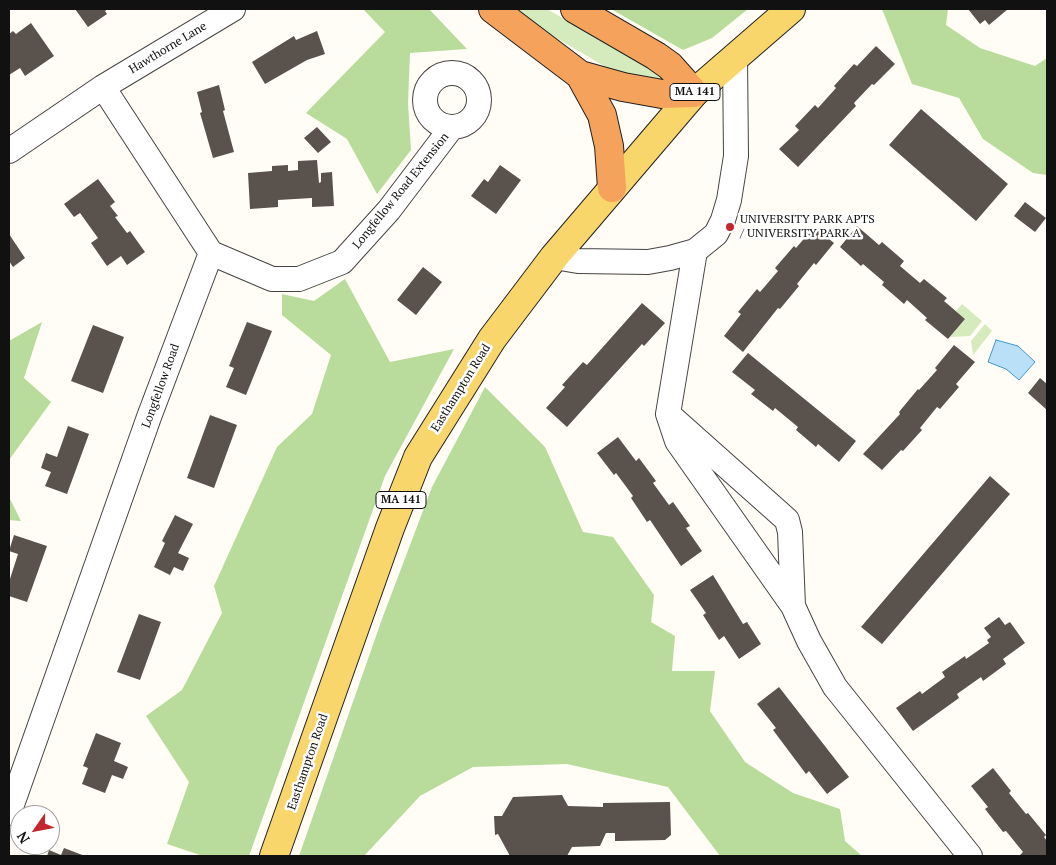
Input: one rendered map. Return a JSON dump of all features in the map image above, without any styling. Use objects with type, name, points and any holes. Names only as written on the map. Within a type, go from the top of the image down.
[{"type":"highway","points":[[493,9],[580,75],[623,87],[662,94],[694,93]]},
{"type":"highway","points":[[575,9],[656,56],[670,66],[694,93]]},
{"type":"highway","points":[[580,75],[602,115],[609,146],[612,188]]},
{"type":"main road","name":"Easthampton Road","points":[[274,856],[390,528],[418,457],[492,339],[554,257],[694,93],[791,9]]},
{"type":"street","name":"Hawthorne Lane","points":[[102,87],[233,9]]},
{"type":"street","points":[[554,257],[578,262],[648,262],[695,251],[716,234],[724,220],[736,156],[735,57]]},
{"type":"street","points":[[9,150],[102,87],[211,253]]},
{"type":"street","name":"Longfellow Road Extension","points":[[211,253],[272,278],[298,279],[342,262],[388,210],[452,127]]},
{"type":"street","points":[[695,251],[668,414],[677,441],[793,606],[809,641],[835,687],[970,856]]},
{"type":"street","name":"Longfellow Road","points":[[9,813],[149,417],[211,253]]},
{"type":"street","points":[[668,414],[787,520],[790,532],[793,606]]},
{"type":"green space","points":[[363,9],[429,9],[467,49],[410,53],[408,103],[411,150],[377,194],[347,139],[306,113],[385,32]]},
{"type":"green space","points":[[513,9],[547,9],[576,26],[612,43],[654,71],[668,85],[621,76],[543,30]]},
{"type":"green space","points":[[611,9],[748,9],[712,38],[683,50]]},
{"type":"green space","points":[[882,9],[948,9],[946,25],[980,48],[1035,66],[1047,58],[1047,175],[1033,173],[983,139],[959,98],[912,84]]},
{"type":"green space","points":[[345,279],[390,362],[454,349],[385,476],[249,856],[203,856],[167,844],[189,782],[146,716],[182,690],[222,613],[214,586],[277,447],[312,414],[331,355],[282,315],[282,294],[314,301]]},
{"type":"green space","points":[[962,304],[982,321],[970,336],[950,337],[965,319],[956,311]]},
{"type":"green space","points":[[42,322],[24,378],[51,402],[9,460],[9,341]]},
{"type":"green space","points":[[985,324],[992,331],[973,355],[971,341]]},
{"type":"green space","points":[[485,387],[545,447],[583,532],[613,537],[654,595],[651,622],[675,636],[672,671],[715,671],[710,711],[745,762],[793,793],[840,809],[845,841],[862,856],[720,856],[668,787],[567,764],[473,767],[420,796],[364,856],[299,856],[382,619],[432,487]]},
{"type":"green space","points":[[9,497],[21,521],[9,520]]},
{"type":"water","points":[[996,340],[1018,346],[1035,362],[1019,380],[1006,369],[988,362]]},
{"type":"building","points":[[75,9],[108,9],[105,11],[107,14],[88,27]]},
{"type":"building","points":[[968,9],[1008,9],[989,25],[985,20],[980,24]]},
{"type":"building","points":[[31,23],[54,56],[25,76],[20,68],[9,75],[9,34],[13,31],[16,34]]},
{"type":"building","points":[[317,31],[325,54],[307,60],[265,84],[252,62],[294,36],[296,40]]},
{"type":"building","points":[[876,46],[895,64],[854,103],[856,106],[798,167],[779,149],[799,130],[795,126],[815,105],[818,108],[836,88],[834,86],[854,64],[857,66]]},
{"type":"building","points":[[219,85],[225,110],[223,111],[234,152],[213,158],[200,113],[202,112],[197,92]]},
{"type":"building","points":[[921,109],[1008,184],[976,221],[889,145]]},
{"type":"building","points":[[317,127],[331,142],[318,153],[304,138]]},
{"type":"building","points":[[317,160],[319,183],[321,182],[321,173],[332,172],[334,206],[312,207],[312,198],[278,200],[278,207],[250,209],[248,173],[272,171],[272,166],[288,165],[288,171],[298,170],[298,161]]},
{"type":"building","points":[[500,165],[521,180],[496,214],[471,196],[484,179],[488,182]]},
{"type":"building","points":[[98,179],[115,202],[110,206],[118,216],[115,217],[127,233],[130,231],[145,252],[127,265],[121,256],[107,266],[91,243],[98,238],[80,213],[74,217],[64,204]]},
{"type":"building","points":[[1025,202],[1046,218],[1035,232],[1014,216]]},
{"type":"building","points":[[857,226],[879,245],[882,242],[904,261],[900,266],[920,283],[924,279],[947,298],[944,301],[965,319],[948,339],[925,320],[927,318],[907,300],[904,304],[882,285],[884,282],[863,264],[861,266],[840,247]]},
{"type":"building","points":[[814,227],[834,243],[816,265],[814,263],[797,284],[799,286],[780,309],[778,308],[743,352],[724,336],[741,314],[738,312],[757,289],[760,292],[778,271],[775,268]]},
{"type":"building","points":[[9,234],[25,258],[13,267],[9,261]]},
{"type":"building","points":[[423,267],[442,282],[416,315],[397,300]]},
{"type":"building","points":[[642,303],[665,323],[644,346],[642,344],[567,427],[546,408],[565,387],[562,385],[583,362],[587,365]]},
{"type":"building","points":[[247,322],[272,331],[246,395],[226,387],[234,368],[229,366]]},
{"type":"building","points":[[93,325],[124,337],[103,393],[71,381]]},
{"type":"building","points":[[954,345],[975,362],[956,384],[959,387],[940,409],[937,407],[920,428],[922,430],[882,470],[863,454],[900,414],[899,412],[918,389],[937,370],[935,368]]},
{"type":"building","points":[[748,353],[856,441],[839,462],[818,444],[816,447],[796,430],[798,427],[775,408],[773,411],[751,394],[755,390],[732,372]]},
{"type":"building","points":[[1040,378],[1047,384],[1047,410],[1028,393]]},
{"type":"building","points":[[210,415],[237,425],[214,488],[187,478]]},
{"type":"building","points":[[68,426],[89,434],[67,494],[45,486],[51,472],[41,468],[46,453],[57,457]]},
{"type":"building","points":[[618,437],[636,461],[639,458],[656,481],[653,483],[669,505],[673,502],[690,526],[686,528],[702,551],[681,566],[650,520],[647,522],[631,498],[633,496],[616,473],[614,475],[597,453]]},
{"type":"building","points":[[990,476],[1010,494],[882,644],[861,627]]},
{"type":"building","points":[[175,515],[193,524],[178,553],[189,558],[183,571],[174,567],[170,575],[154,567],[165,543],[162,541]]},
{"type":"building","points":[[14,535],[47,546],[27,602],[9,596],[9,582],[18,554],[9,551]]},
{"type":"building","points":[[713,575],[743,624],[747,622],[761,644],[739,659],[724,636],[719,640],[703,615],[706,613],[690,590]]},
{"type":"building","points":[[139,614],[161,622],[140,680],[117,672]]},
{"type":"building","points":[[999,617],[1005,625],[1010,622],[1025,643],[1003,659],[1006,664],[983,681],[981,677],[957,694],[959,698],[913,731],[896,708],[920,691],[922,694],[945,677],[942,672],[965,656],[966,659],[989,643],[987,640],[991,637],[984,628]]},
{"type":"building","points":[[779,687],[849,777],[827,794],[809,771],[806,774],[773,730],[776,728],[757,704]]},
{"type":"building","points":[[96,733],[121,743],[114,761],[128,767],[123,779],[112,775],[105,793],[82,784],[88,768],[83,766]]},
{"type":"building","points":[[993,768],[1011,791],[1009,793],[1046,835],[1044,837],[1047,841],[1047,856],[1021,856],[1023,852],[1006,831],[1003,832],[985,809],[988,807],[971,786]]},
{"type":"building","points":[[562,795],[568,806],[603,807],[603,803],[670,802],[671,835],[665,840],[615,841],[615,833],[606,833],[600,846],[572,847],[567,856],[510,856],[498,834],[495,835],[494,816],[502,816],[513,797]]},
{"type":"building","points":[[64,848],[85,856],[47,856],[61,855]]},
{"type":"place","name":"UNIVERSITY PARK APTS / UNIVERSITY PARK A","points":[[730,227]]}]
